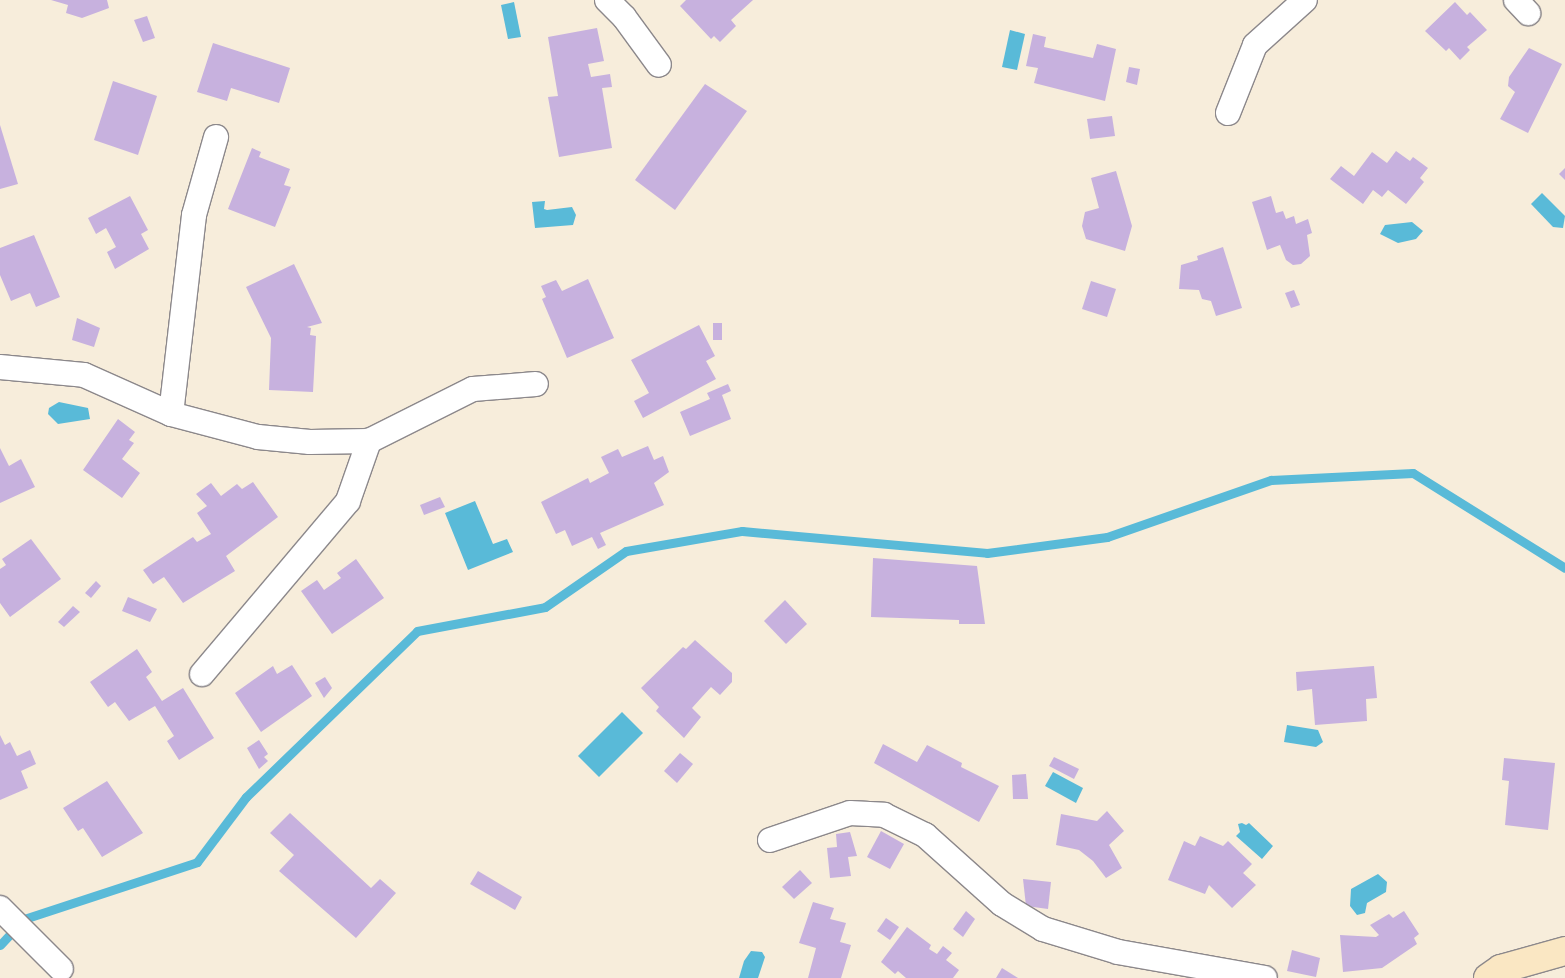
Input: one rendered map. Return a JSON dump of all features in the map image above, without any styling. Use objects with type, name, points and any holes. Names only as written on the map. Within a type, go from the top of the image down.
[{"type":"street","points":[[606,0],[624,17],[659,65]]},
{"type":"street","points":[[1228,114],[1255,45],[1305,0]]},
{"type":"street","points":[[171,414],[194,215],[216,137]]},
{"type":"street","points":[[0,367],[84,375],[171,414],[258,437],[310,442],[368,441],[473,390],[536,384]]},
{"type":"street","points":[[202,674],[348,501],[368,441]]},
{"type":"street","points":[[770,840],[850,813],[884,816],[925,836],[1002,904],[1043,929],[1118,952],[1264,978]]},
{"type":"street","points":[[4,912],[61,969]]},
{"type":"street","points":[[1488,978],[1501,969],[1565,950]]},
{"type":"water","points":[[514,2],[521,37],[508,39],[501,5]]},
{"type":"water","points":[[1010,30],[1025,34],[1017,70],[1002,67]]},
{"type":"water","points":[[1542,193],[1565,216],[1563,228],[1553,227],[1531,204]]},
{"type":"water","points":[[545,201],[544,209],[547,210],[572,207],[576,215],[573,225],[535,228],[532,202]]},
{"type":"water","points":[[1412,222],[1423,231],[1416,239],[1398,243],[1380,234],[1385,225]]},
{"type":"water","points":[[59,402],[88,408],[90,419],[58,424],[48,414],[49,408]]},
{"type":"water","points":[[475,501],[493,544],[507,539],[513,552],[468,570],[445,513]]},
{"type":"water","points":[[622,712],[643,733],[599,777],[578,756]]},
{"type":"water","points":[[1287,725],[1318,730],[1323,742],[1316,747],[1284,742]]},
{"type":"water","points":[[1053,772],[1083,788],[1076,803],[1045,786]]},
{"type":"water","points":[[1249,823],[1273,846],[1262,859],[1236,836],[1240,832],[1238,824],[1246,825]]},
{"type":"water","points":[[1378,874],[1387,882],[1386,892],[1367,903],[1365,913],[1357,915],[1350,906],[1351,889]]},
{"type":"water","points":[[751,951],[762,952],[765,957],[758,978],[739,978],[744,961]]},
{"type":"building","points":[[51,0],[107,0],[109,8],[82,18],[66,13],[68,5]]},
{"type":"building","points":[[686,0],[753,0],[731,20],[736,26],[720,42],[714,36],[711,39],[680,6]]},
{"type":"building","points":[[1455,2],[1467,15],[1470,12],[1487,30],[1467,47],[1470,50],[1460,60],[1449,48],[1446,51],[1425,31]]},
{"type":"building","points":[[147,16],[155,38],[143,42],[134,20]]},
{"type":"building","points":[[597,28],[604,61],[588,64],[591,77],[610,74],[612,87],[602,88],[612,148],[559,157],[548,97],[558,96],[548,37]]},
{"type":"building","points":[[1033,34],[1046,37],[1044,47],[1093,58],[1097,44],[1116,49],[1105,101],[1034,83],[1038,68],[1026,66]]},
{"type":"building","points":[[213,43],[290,68],[279,103],[231,88],[227,101],[197,92]]},
{"type":"building","points":[[1529,48],[1562,64],[1528,133],[1500,119],[1515,92],[1508,86],[1509,77]]},
{"type":"building","points":[[1129,67],[1140,69],[1137,85],[1126,82]]},
{"type":"building","points":[[113,81],[157,96],[138,155],[94,140]]},
{"type":"building","points":[[705,84],[747,111],[675,210],[635,180]]},
{"type":"building","points":[[1112,116],[1115,136],[1090,139],[1087,119]]},
{"type":"building","points":[[0,125],[18,184],[0,189]]},
{"type":"building","points":[[252,148],[261,152],[259,157],[290,169],[284,185],[291,187],[275,227],[228,209]]},
{"type":"building","points":[[1396,151],[1410,161],[1413,157],[1428,168],[1420,178],[1424,182],[1406,204],[1388,190],[1382,197],[1373,190],[1363,204],[1330,179],[1341,166],[1354,176],[1372,152],[1387,163]]},
{"type":"building","points":[[1565,168],[1565,180],[1559,174]]},
{"type":"building","points":[[1116,171],[1132,226],[1125,251],[1086,239],[1082,226],[1085,212],[1099,208],[1091,178]]},
{"type":"building","points":[[130,196],[148,230],[141,234],[149,249],[115,269],[107,252],[116,247],[106,228],[96,234],[88,218]]},
{"type":"building","points":[[1271,196],[1276,213],[1283,211],[1286,219],[1294,216],[1296,224],[1308,219],[1312,233],[1307,235],[1310,256],[1301,264],[1293,265],[1286,260],[1280,245],[1267,250],[1252,202]]},
{"type":"building","points":[[34,235],[60,297],[36,307],[30,293],[11,301],[0,275],[0,248]]},
{"type":"building","points":[[1223,247],[1242,308],[1216,316],[1211,301],[1202,299],[1199,290],[1179,289],[1181,265],[1198,260],[1197,256]]},
{"type":"building","points":[[294,264],[322,323],[307,327],[311,328],[310,335],[316,336],[313,392],[269,390],[271,338],[246,287]]},
{"type":"building","points":[[588,279],[614,338],[567,358],[542,299],[546,297],[541,286],[556,280],[562,291]]},
{"type":"building","points":[[1091,281],[1116,289],[1107,317],[1082,309]]},
{"type":"building","points":[[1294,290],[1300,305],[1291,308],[1285,293]]},
{"type":"building","points":[[77,318],[100,328],[94,347],[72,340]]},
{"type":"building","points":[[713,323],[722,323],[722,340],[713,340]]},
{"type":"building","points":[[699,325],[715,356],[706,361],[716,379],[643,418],[634,401],[649,393],[631,360]]},
{"type":"building","points":[[728,384],[731,391],[722,395],[731,419],[690,436],[680,412],[710,399],[707,393]]},
{"type":"building","points":[[118,419],[135,432],[129,440],[134,443],[122,459],[140,473],[122,498],[83,470]]},
{"type":"building","points":[[648,446],[654,460],[663,456],[669,472],[654,483],[664,505],[600,533],[606,545],[598,549],[592,537],[572,546],[565,530],[556,534],[541,502],[588,478],[590,483],[609,473],[601,457],[618,449],[622,457]]},
{"type":"building","points":[[0,448],[9,466],[21,459],[35,487],[0,503]]},
{"type":"building","points":[[253,482],[278,517],[226,556],[235,571],[183,603],[164,577],[153,584],[143,570],[193,537],[197,542],[211,534],[197,513],[207,506],[196,494],[211,483],[221,496],[237,484],[242,489]]},
{"type":"building","points":[[440,497],[445,507],[424,515],[420,505]]},
{"type":"building","points":[[31,539],[61,579],[10,617],[0,603],[0,569],[6,565],[2,559]]},
{"type":"building","points":[[873,558],[977,566],[985,624],[959,624],[959,620],[871,617]]},
{"type":"building","points":[[356,559],[384,598],[332,634],[301,591],[317,580],[324,590],[341,578],[337,573]]},
{"type":"building","points":[[96,581],[101,586],[91,598],[85,593]]},
{"type":"building","points":[[128,597],[157,609],[150,622],[122,611]]},
{"type":"building","points":[[785,600],[807,624],[786,644],[764,621]]},
{"type":"building","points":[[73,606],[80,612],[64,627],[58,622]]},
{"type":"building","points":[[695,640],[732,673],[732,682],[720,695],[711,687],[692,708],[701,717],[684,738],[656,711],[659,707],[641,688],[683,647],[686,649]]},
{"type":"building","points":[[137,649],[152,672],[146,677],[162,701],[183,688],[214,738],[179,760],[167,741],[174,736],[155,706],[129,721],[115,702],[108,707],[90,682]]},
{"type":"building","points":[[292,665],[312,696],[261,732],[235,693],[273,666],[277,674]]},
{"type":"building","points":[[1374,666],[1377,698],[1366,699],[1367,721],[1315,725],[1312,689],[1297,691],[1296,672]]},
{"type":"building","points":[[325,677],[332,688],[324,698],[315,683]]},
{"type":"building","points":[[0,735],[5,745],[10,742],[17,756],[30,750],[36,764],[21,771],[28,788],[0,800]]},
{"type":"building","points":[[259,740],[268,754],[264,757],[268,761],[259,769],[247,748]]},
{"type":"building","points":[[883,744],[917,762],[927,745],[962,763],[961,767],[999,786],[979,822],[874,763]]},
{"type":"building","points":[[680,753],[693,764],[677,783],[664,771]]},
{"type":"building","points":[[1054,757],[1079,769],[1074,779],[1049,766]]},
{"type":"building","points":[[1504,758],[1555,763],[1548,830],[1505,825],[1509,781],[1502,780]]},
{"type":"building","points":[[1026,774],[1028,799],[1013,799],[1012,775]]},
{"type":"building","points":[[107,781],[143,833],[102,857],[83,828],[78,831],[63,808]]},
{"type":"building","points":[[1107,811],[1124,831],[1109,845],[1122,868],[1106,878],[1093,861],[1079,850],[1056,845],[1061,814],[1097,821]]},
{"type":"building","points":[[290,813],[371,888],[380,879],[396,893],[356,938],[279,871],[294,855],[270,833]]},
{"type":"building","points":[[881,831],[904,844],[890,869],[867,857]]},
{"type":"building","points":[[850,832],[857,856],[848,857],[851,876],[830,878],[827,848],[837,847],[836,834]]},
{"type":"building","points":[[1200,836],[1223,846],[1228,841],[1252,864],[1243,873],[1256,885],[1232,908],[1209,885],[1205,894],[1168,880],[1184,841],[1195,846]]},
{"type":"building","points":[[800,870],[812,883],[794,899],[782,887]]},
{"type":"building","points":[[478,871],[522,897],[515,910],[470,884]]},
{"type":"building","points":[[1023,879],[1051,882],[1048,909],[1026,906]]},
{"type":"building","points":[[813,902],[834,908],[830,919],[846,923],[840,942],[851,945],[841,978],[808,978],[816,948],[799,943]]},
{"type":"building","points":[[966,911],[975,919],[963,937],[953,929]]},
{"type":"building","points":[[1404,911],[1419,934],[1414,938],[1417,944],[1382,968],[1343,972],[1340,935],[1376,937],[1379,935],[1370,925],[1389,914],[1393,918]]},
{"type":"building","points":[[886,918],[899,927],[890,940],[877,931]]},
{"type":"building","points":[[907,927],[931,945],[929,949],[937,954],[943,946],[952,953],[946,960],[959,970],[953,978],[906,978],[898,971],[895,974],[881,962]]},
{"type":"building","points":[[1292,950],[1320,958],[1316,977],[1287,971]]},
{"type":"building","points":[[1002,968],[1018,978],[996,978]]},
{"type":"waterway","points":[[0,945],[24,919],[197,862],[246,797],[417,631],[545,607],[626,551],[742,531],[987,553],[1107,537],[1271,480],[1413,473],[1565,568]]}]
